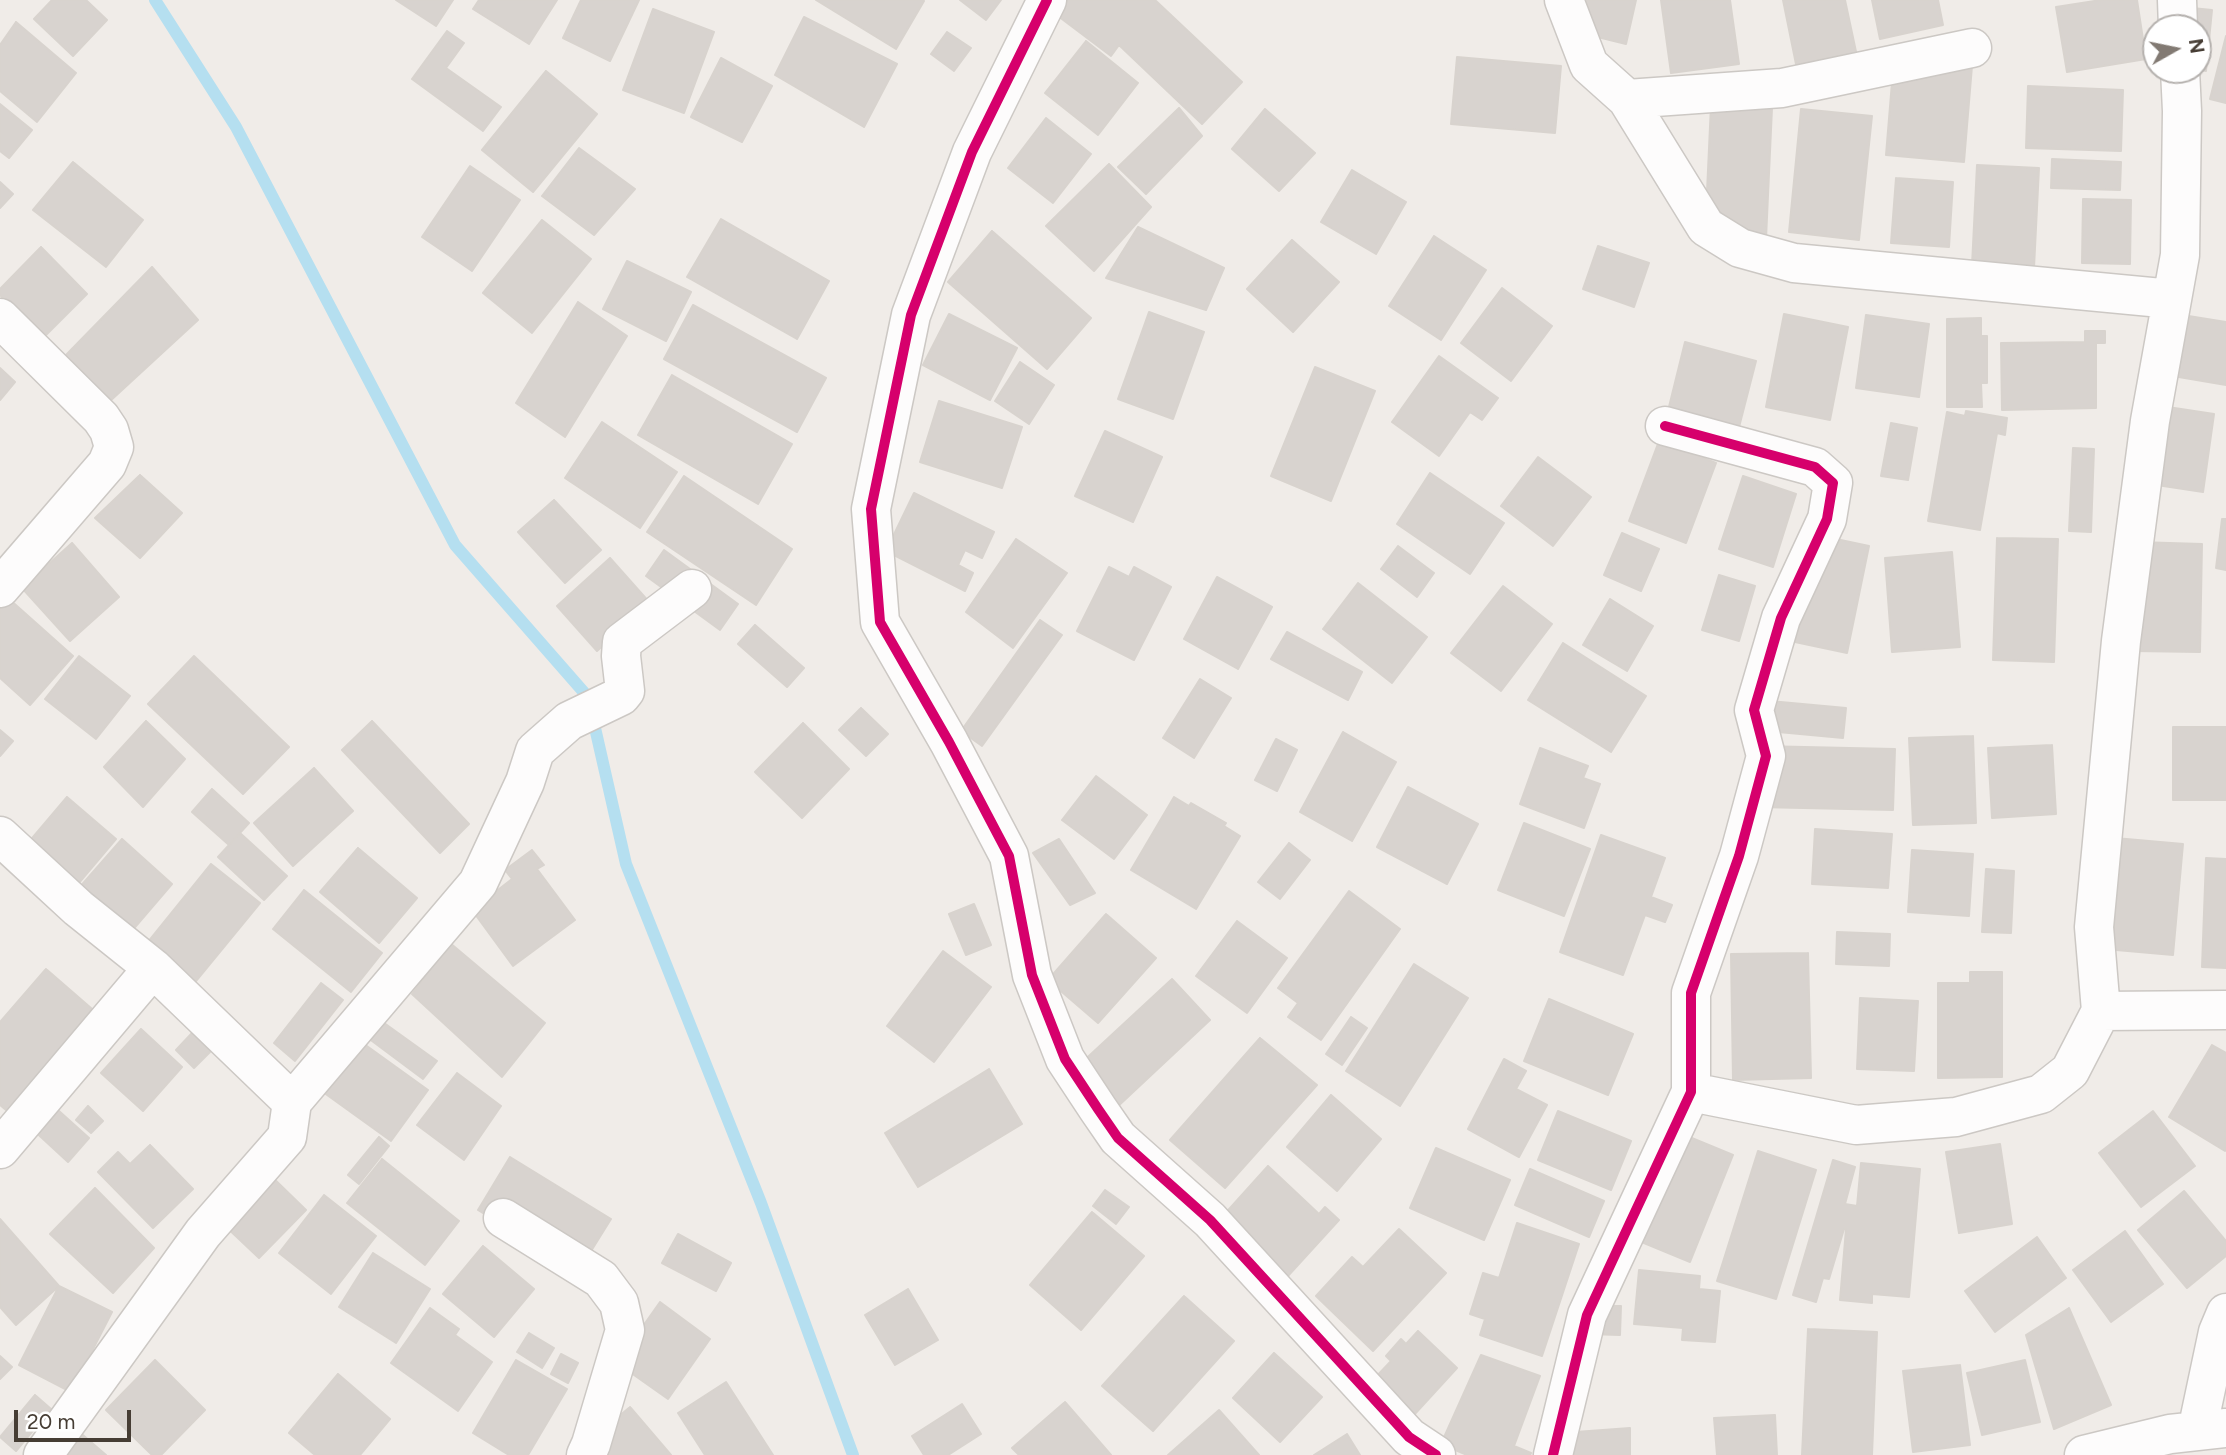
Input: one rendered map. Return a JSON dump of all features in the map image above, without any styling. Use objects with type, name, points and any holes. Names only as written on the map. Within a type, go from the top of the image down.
[{"type":"street","points":[[1047,0],[972,152],[911,315],[872,509],[880,622],[949,742],[1009,856],[1032,975],[1065,1059],[1118,1138],[1210,1220],[1409,1437],[1436,1455]]},
{"type":"street","points":[[1564,0],[1590,65],[1627,99],[1706,227],[1740,248],[1794,263],[2172,299]]},
{"type":"street","points":[[1627,99],[1782,88],[1972,48]]},
{"type":"street","points":[[1691,1092],[1856,1125],[1956,1117],[2041,1094],[2070,1071],[2101,1011],[2094,927],[2121,641],[2150,421],[2180,255],[2181,84]]},
{"type":"street","points":[[0,318],[101,418],[109,430],[114,447],[107,464],[0,589]]},
{"type":"street","points":[[1553,1455],[1587,1315],[1691,1092],[1691,993],[1739,856],[1766,755],[1754,710],[1781,618],[1827,519],[1833,482],[1815,467],[1665,426]]},
{"type":"street","points":[[43,1455],[203,1234],[288,1137],[292,1102],[478,883],[525,782],[535,751],[585,713],[621,696],[625,691],[622,642],[692,589]]},
{"type":"street","points":[[0,836],[78,908],[153,968],[292,1102]]},
{"type":"street","points":[[0,1149],[153,968]]},
{"type":"street","points":[[2101,1011],[2226,1010]]},
{"type":"street","points":[[503,1218],[601,1279],[619,1303],[625,1330],[586,1455]]},
{"type":"street","points":[[2084,1455],[2169,1434],[2212,1430],[2218,1332],[2226,1313]]},
{"type":"building","points":[[52,0],[86,0],[107,20],[73,56],[34,19]]},
{"type":"building","points":[[396,0],[453,0],[436,26]]},
{"type":"building","points":[[479,0],[557,0],[529,44],[473,9]]},
{"type":"building","points":[[581,0],[639,0],[610,61],[563,38]]},
{"type":"building","points":[[816,0],[923,0],[924,1],[896,49]]},
{"type":"building","points":[[960,0],[1001,0],[986,20]]},
{"type":"building","points":[[1060,0],[1155,0],[1242,82],[1202,124],[1119,45],[1111,56],[1050,10]]},
{"type":"building","points":[[1563,0],[1636,0],[1626,44],[1557,27]]},
{"type":"building","points":[[1661,0],[1730,0],[1739,64],[1671,73]]},
{"type":"building","points":[[1783,0],[1845,0],[1858,61],[1798,74]]},
{"type":"building","points":[[1872,0],[1938,0],[1943,25],[1880,39]]},
{"type":"building","points":[[2101,0],[2137,0],[2142,33],[2142,60],[2067,72],[2056,7]]},
{"type":"building","points":[[2182,7],[2212,10],[2212,14],[2181,14]]},
{"type":"building","points":[[653,9],[714,32],[684,113],[623,90]]},
{"type":"building","points":[[804,17],[897,64],[864,127],[775,75]]},
{"type":"building","points":[[16,22],[76,73],[37,122],[0,91],[0,45]]},
{"type":"building","points":[[447,31],[464,43],[446,68],[501,107],[483,131],[412,79]]},
{"type":"building","points":[[947,32],[971,48],[954,71],[931,54]]},
{"type":"building","points":[[2226,36],[2226,103],[2210,99]]},
{"type":"building","points":[[1086,41],[1138,83],[1098,135],[1045,93]]},
{"type":"building","points":[[1457,57],[1561,66],[1555,133],[1451,124]]},
{"type":"building","points":[[721,58],[772,86],[742,142],[691,117]]},
{"type":"building","points":[[1972,66],[1964,162],[1886,155],[1893,70]]},
{"type":"building","points":[[546,71],[597,114],[533,192],[482,150]]},
{"type":"building","points":[[2028,86],[2123,90],[2121,151],[2026,148]]},
{"type":"building","points":[[0,104],[32,130],[9,158],[0,151]]},
{"type":"building","points":[[1711,105],[1772,108],[1766,239],[1705,235]]},
{"type":"building","points":[[1179,108],[1202,136],[1146,194],[1118,167]]},
{"type":"building","points":[[1265,109],[1315,153],[1279,191],[1232,149]]},
{"type":"building","points":[[1801,109],[1872,116],[1859,240],[1789,232]]},
{"type":"building","points":[[1046,118],[1091,154],[1053,203],[1008,168]]},
{"type":"building","points":[[579,148],[635,189],[594,235],[542,196]]},
{"type":"building","points":[[2052,159],[2121,162],[2120,190],[2051,188]]},
{"type":"building","points":[[73,162],[143,220],[106,267],[33,210]]},
{"type":"building","points":[[1109,164],[1151,207],[1094,271],[1046,226]]},
{"type":"building","points":[[1977,165],[2039,168],[2034,268],[1972,265]]},
{"type":"building","points":[[470,166],[520,200],[472,271],[422,237]]},
{"type":"building","points":[[1352,170],[1406,202],[1376,254],[1321,222]]},
{"type":"building","points":[[1896,178],[1953,182],[1949,247],[1891,243]]},
{"type":"building","points":[[0,182],[13,194],[0,208]]},
{"type":"building","points":[[2083,199],[2131,200],[2130,264],[2082,263]]},
{"type":"building","points":[[721,219],[829,281],[797,339],[687,277]]},
{"type":"building","points":[[542,220],[591,259],[532,333],[483,293]]},
{"type":"building","points":[[1138,227],[1224,268],[1206,310],[1106,278]]},
{"type":"building","points":[[992,231],[1091,318],[1047,369],[948,282]]},
{"type":"building","points":[[1434,236],[1486,270],[1441,340],[1389,306]]},
{"type":"building","points":[[1292,240],[1339,282],[1293,332],[1247,289]]},
{"type":"building","points":[[1598,246],[1649,263],[1634,307],[1583,289]]},
{"type":"building","points":[[41,247],[87,294],[43,338],[0,295],[0,289]]},
{"type":"building","points":[[627,261],[691,292],[666,341],[603,309]]},
{"type":"building","points":[[152,267],[198,320],[109,402],[65,356]]},
{"type":"building","points":[[1502,288],[1552,326],[1511,381],[1461,343]]},
{"type":"building","points":[[578,302],[627,336],[565,437],[516,403]]},
{"type":"building","points":[[693,305],[826,378],[797,432],[664,359]]},
{"type":"building","points":[[1149,312],[1204,332],[1173,419],[1118,399]]},
{"type":"building","points":[[949,314],[1017,348],[990,400],[923,365]]},
{"type":"building","points":[[1784,314],[1848,327],[1830,420],[1766,407]]},
{"type":"building","points":[[2176,314],[2226,322],[2226,385],[2167,375]]},
{"type":"building","points":[[1866,315],[1929,324],[1919,397],[1856,388]]},
{"type":"building","points":[[1981,318],[1981,336],[1987,336],[1987,383],[1981,383],[1982,407],[1947,407],[1947,319]]},
{"type":"building","points":[[2085,331],[2105,331],[2105,343],[2096,343],[2096,408],[2002,410],[2001,343],[2085,342]]},
{"type":"building","points":[[1685,342],[1756,361],[1737,435],[1666,419]]},
{"type":"building","points":[[1439,356],[1498,398],[1482,420],[1470,412],[1439,456],[1392,422]]},
{"type":"building","points":[[1020,362],[1054,385],[1029,424],[995,401]]},
{"type":"building","points":[[1315,367],[1375,391],[1331,501],[1271,476]]},
{"type":"building","points":[[0,368],[15,382],[0,400]]},
{"type":"building","points":[[672,375],[792,444],[758,504],[638,435]]},
{"type":"building","points":[[939,401],[1022,427],[1002,488],[920,462]]},
{"type":"building","points":[[2148,404],[2214,414],[2203,492],[2137,482]]},
{"type":"building","points":[[1966,411],[2007,418],[2005,435],[1997,433],[1980,530],[1928,521],[1947,412],[1965,416]]},
{"type":"building","points":[[602,422],[677,472],[640,528],[565,478]]},
{"type":"building","points":[[1891,423],[1917,428],[1908,480],[1881,476]]},
{"type":"building","points":[[1105,431],[1162,457],[1133,522],[1075,496]]},
{"type":"building","points":[[1659,441],[1716,463],[1686,543],[1629,521]]},
{"type":"building","points":[[2073,448],[2094,449],[2091,532],[2069,531]]},
{"type":"building","points":[[1538,457],[1591,497],[1553,546],[1501,506]]},
{"type":"building","points":[[1430,473],[1504,523],[1470,574],[1397,524]]},
{"type":"building","points":[[140,475],[182,513],[140,558],[95,518]]},
{"type":"building","points":[[684,476],[792,549],[756,605],[647,532]]},
{"type":"building","points":[[1743,476],[1796,494],[1773,567],[1719,549]]},
{"type":"building","points":[[914,493],[994,532],[982,558],[965,550],[958,565],[973,573],[965,591],[886,551]]},
{"type":"building","points":[[554,500],[601,550],[565,583],[518,532]]},
{"type":"building","points":[[2222,519],[2226,519],[2226,570],[2216,568]]},
{"type":"building","points":[[1622,533],[1659,549],[1641,591],[1604,575]]},
{"type":"building","points":[[1817,535],[1869,546],[1847,653],[1795,642]]},
{"type":"building","points":[[1997,538],[2058,539],[2054,662],[1993,660]]},
{"type":"building","points":[[1016,539],[1067,573],[1013,648],[966,612]]},
{"type":"building","points":[[2137,542],[2202,544],[2200,652],[2134,651]]},
{"type":"building","points":[[72,543],[119,597],[70,641],[22,588]]},
{"type":"building","points":[[1398,546],[1434,573],[1417,597],[1381,569]]},
{"type":"building","points":[[664,550],[738,604],[720,630],[646,576]]},
{"type":"building","points":[[1952,552],[1960,647],[1892,652],[1885,558]]},
{"type":"building","points":[[610,558],[650,603],[597,651],[557,606]]},
{"type":"building","points":[[1109,567],[1129,577],[1134,567],[1171,587],[1134,660],[1077,631]]},
{"type":"building","points":[[1719,575],[1755,586],[1739,641],[1702,630]]},
{"type":"building","points":[[1217,577],[1272,607],[1238,669],[1184,639]]},
{"type":"building","points":[[1358,583],[1427,637],[1392,683],[1323,629]]},
{"type":"building","points":[[1503,586],[1552,624],[1501,691],[1451,653]]},
{"type":"building","points":[[8,598],[73,656],[30,705],[0,678],[0,607]]},
{"type":"building","points":[[1610,599],[1653,626],[1627,671],[1583,645]]},
{"type":"building","points":[[1040,620],[1062,635],[982,746],[961,731]]},
{"type":"building","points":[[755,625],[804,668],[787,687],[738,644]]},
{"type":"building","points":[[1287,632],[1362,672],[1348,700],[1271,659]]},
{"type":"building","points":[[1563,643],[1646,696],[1611,752],[1528,700]]},
{"type":"building","points":[[79,656],[130,696],[96,739],[45,699]]},
{"type":"building","points":[[194,656],[289,747],[243,794],[148,704]]},
{"type":"building","points":[[1200,679],[1231,698],[1194,758],[1163,738]]},
{"type":"building","points":[[1748,699],[1846,708],[1843,738],[1746,729]]},
{"type":"building","points":[[861,708],[888,734],[866,756],[839,730]]},
{"type":"building","points":[[146,721],[185,759],[143,807],[104,767]]},
{"type":"building","points":[[372,721],[469,824],[440,853],[342,750]]},
{"type":"building","points":[[803,723],[849,769],[802,818],[755,772]]},
{"type":"building","points":[[2173,727],[2226,727],[2226,800],[2173,800]]},
{"type":"building","points":[[0,730],[13,741],[0,756]]},
{"type":"building","points":[[1343,732],[1396,762],[1352,841],[1300,812]]},
{"type":"building","points":[[1973,736],[1976,823],[1913,825],[1909,738]]},
{"type":"building","points":[[1276,739],[1297,750],[1277,791],[1255,780]]},
{"type":"building","points":[[2052,745],[2056,814],[1992,818],[1988,748]]},
{"type":"building","points":[[1759,746],[1895,749],[1893,810],[1758,807]]},
{"type":"building","points":[[1540,748],[1588,766],[1583,778],[1600,784],[1584,828],[1520,804]]},
{"type":"building","points":[[314,768],[353,811],[293,866],[254,823]]},
{"type":"building","points":[[1096,776],[1147,815],[1114,859],[1062,820]]},
{"type":"building","points":[[1408,787],[1478,824],[1447,884],[1377,847]]},
{"type":"building","points":[[212,789],[249,823],[229,845],[192,812]]},
{"type":"building","points":[[67,797],[116,839],[78,884],[28,843]]},
{"type":"building","points":[[1174,797],[1189,806],[1191,803],[1226,823],[1224,826],[1240,836],[1196,909],[1131,870]]},
{"type":"building","points":[[1524,823],[1590,849],[1564,916],[1498,890]]},
{"type":"building","points":[[1815,829],[1892,834],[1888,888],[1812,884]]},
{"type":"building","points":[[240,833],[287,876],[264,900],[218,857]]},
{"type":"building","points":[[1601,835],[1665,858],[1651,897],[1672,905],[1665,922],[1645,915],[1623,975],[1560,952]]},
{"type":"building","points":[[2115,838],[2183,844],[2173,955],[2105,949]]},
{"type":"building","points":[[122,839],[172,884],[130,933],[79,888]]},
{"type":"building","points":[[1059,839],[1095,893],[1070,905],[1033,853]]},
{"type":"building","points":[[1289,843],[1310,860],[1280,899],[1258,882]]},
{"type":"building","points":[[358,848],[417,898],[379,943],[320,892]]},
{"type":"building","points":[[532,850],[544,865],[537,869],[575,920],[513,966],[472,910],[512,879],[505,870]]},
{"type":"building","points":[[1912,850],[1973,854],[1969,916],[1908,912]]},
{"type":"building","points":[[2206,858],[2226,859],[2226,968],[2202,967]]},
{"type":"building","points":[[211,864],[260,903],[196,981],[148,942]]},
{"type":"building","points":[[1986,869],[2014,871],[2011,933],[1982,932]]},
{"type":"building","points":[[304,890],[382,953],[351,992],[273,929]]},
{"type":"building","points":[[1349,891],[1400,929],[1321,1040],[1288,1017],[1298,1003],[1278,988]]},
{"type":"building","points":[[974,904],[991,945],[966,955],[949,914]]},
{"type":"building","points":[[1106,914],[1156,958],[1098,1023],[1048,980]]},
{"type":"building","points":[[1237,921],[1287,958],[1247,1013],[1196,976]]},
{"type":"building","points":[[1837,932],[1890,934],[1889,966],[1836,964]]},
{"type":"building","points":[[450,943],[545,1023],[502,1077],[412,994]]},
{"type":"building","points":[[943,951],[991,987],[934,1062],[887,1026]]},
{"type":"building","points":[[1808,953],[1811,1078],[1733,1080],[1731,954]]},
{"type":"building","points":[[1414,964],[1468,998],[1400,1106],[1346,1071]]},
{"type":"building","points":[[46,969],[99,1015],[12,1115],[0,1105],[0,1022]]},
{"type":"building","points":[[1970,972],[2002,972],[2002,1077],[1938,1078],[1938,983],[1970,983]]},
{"type":"building","points":[[1172,979],[1210,1020],[1115,1109],[1077,1067]]},
{"type":"building","points":[[321,983],[343,1000],[295,1061],[274,1043]]},
{"type":"building","points":[[1860,998],[1918,1001],[1914,1071],[1857,1069]]},
{"type":"building","points":[[1549,999],[1633,1034],[1608,1095],[1524,1061]]},
{"type":"building","points":[[373,1015],[437,1061],[423,1079],[360,1032]]},
{"type":"building","points":[[1351,1017],[1367,1028],[1342,1065],[1326,1054]]},
{"type":"building","points":[[141,1029],[182,1067],[143,1111],[101,1073]]},
{"type":"building","points":[[192,1033],[211,1051],[194,1068],[176,1050]]},
{"type":"building","points":[[353,1036],[428,1090],[391,1141],[316,1087]]},
{"type":"building","points":[[1260,1038],[1317,1085],[1225,1188],[1170,1140]]},
{"type":"building","points":[[2212,1045],[2226,1053],[2225,1151],[2169,1117]]},
{"type":"building","points":[[1504,1059],[1526,1071],[1516,1089],[1547,1105],[1519,1157],[1468,1129]]},
{"type":"building","points":[[989,1069],[1022,1124],[918,1187],[885,1133]]},
{"type":"building","points":[[457,1073],[501,1106],[464,1160],[417,1125]]},
{"type":"building","points":[[1331,1095],[1381,1139],[1337,1191],[1287,1147]]},
{"type":"building","points":[[49,1102],[89,1138],[68,1162],[29,1126]]},
{"type":"building","points":[[88,1106],[103,1121],[91,1133],[76,1120]]},
{"type":"building","points":[[1558,1111],[1631,1141],[1611,1190],[1538,1160]]},
{"type":"building","points":[[2153,1111],[2195,1166],[2141,1207],[2099,1153]]},
{"type":"building","points":[[1670,1129],[1733,1155],[1690,1262],[1627,1236]]},
{"type":"building","points":[[379,1137],[389,1146],[359,1184],[348,1175]]},
{"type":"building","points":[[2000,1144],[2012,1224],[1959,1233],[1946,1152]]},
{"type":"building","points":[[150,1145],[193,1189],[153,1228],[98,1172],[118,1152],[130,1164]]},
{"type":"building","points":[[1436,1148],[1510,1180],[1484,1240],[1410,1208]]},
{"type":"building","points":[[1758,1151],[1816,1170],[1776,1299],[1717,1281]]},
{"type":"building","points":[[510,1157],[611,1219],[578,1272],[478,1210]]},
{"type":"building","points":[[382,1159],[459,1221],[425,1265],[347,1203]]},
{"type":"building","points":[[1833,1160],[1855,1167],[1845,1204],[1857,1206],[1861,1163],[1920,1169],[1909,1297],[1872,1294],[1872,1303],[1840,1300],[1846,1229],[1829,1279],[1823,1278],[1816,1302],[1793,1295]]},
{"type":"building","points":[[1268,1166],[1319,1214],[1325,1207],[1339,1220],[1287,1277],[1222,1217]]},
{"type":"building","points":[[1530,1169],[1604,1201],[1589,1237],[1515,1205]]},
{"type":"building","points":[[269,1174],[306,1210],[259,1258],[222,1223]]},
{"type":"building","points":[[95,1188],[154,1248],[113,1293],[50,1234]]},
{"type":"building","points":[[1105,1190],[1129,1207],[1116,1224],[1093,1206]]},
{"type":"building","points":[[2184,1191],[2226,1241],[2226,1256],[2187,1288],[2138,1230]]},
{"type":"building","points":[[324,1195],[376,1236],[331,1294],[279,1253]]},
{"type":"building","points":[[1092,1212],[1144,1256],[1081,1330],[1030,1285]]},
{"type":"building","points":[[0,1219],[59,1286],[16,1325],[0,1307]]},
{"type":"building","points":[[1517,1223],[1579,1244],[1542,1356],[1480,1335],[1485,1319],[1470,1314],[1483,1273],[1499,1278]]},
{"type":"building","points":[[1399,1229],[1446,1273],[1373,1351],[1316,1296],[1352,1257],[1363,1267]]},
{"type":"building","points":[[2125,1231],[2163,1284],[2111,1322],[2073,1270]]},
{"type":"building","points":[[678,1234],[731,1263],[716,1291],[662,1263]]},
{"type":"building","points":[[2037,1237],[2066,1278],[1995,1332],[1965,1291]]},
{"type":"building","points":[[483,1246],[534,1289],[494,1337],[443,1294]]},
{"type":"building","points":[[373,1253],[430,1289],[396,1343],[339,1307]]},
{"type":"building","points":[[1639,1270],[1700,1276],[1699,1289],[1720,1291],[1715,1342],[1682,1340],[1683,1328],[1634,1324]]},
{"type":"building","points":[[59,1286],[112,1312],[71,1392],[19,1365]]},
{"type":"building","points":[[908,1289],[938,1340],[895,1365],[865,1315]]},
{"type":"building","points":[[1184,1296],[1234,1341],[1153,1431],[1102,1386]]},
{"type":"building","points":[[660,1302],[710,1339],[668,1399],[617,1363]]},
{"type":"building","points":[[1589,1306],[1621,1306],[1620,1335],[1588,1334]]},
{"type":"building","points":[[430,1308],[459,1329],[455,1335],[492,1362],[458,1411],[391,1363]]},
{"type":"building","points":[[2069,1308],[2111,1405],[2054,1429],[2026,1335]]},
{"type":"building","points":[[1808,1329],[1877,1332],[1872,1455],[1802,1455]]},
{"type":"building","points":[[1418,1331],[1457,1368],[1413,1416],[1374,1379],[1391,1361],[1386,1356],[1401,1339],[1406,1344]]},
{"type":"building","points":[[529,1333],[554,1348],[542,1368],[517,1352]]},
{"type":"building","points":[[1274,1353],[1322,1397],[1280,1442],[1233,1398]]},
{"type":"building","points":[[561,1354],[578,1363],[568,1383],[551,1374]]},
{"type":"building","points":[[1481,1355],[1540,1376],[1514,1446],[1531,1453],[1530,1455],[1467,1455],[1441,1444]]},
{"type":"building","points":[[0,1356],[12,1367],[0,1379]]},
{"type":"building","points":[[155,1360],[205,1410],[161,1455],[152,1455],[106,1410]]},
{"type":"building","points":[[516,1360],[567,1389],[528,1455],[509,1455],[473,1433]]},
{"type":"building","points":[[2025,1360],[2040,1422],[1982,1435],[1967,1373]]},
{"type":"building","points":[[1960,1365],[1970,1445],[1913,1452],[1903,1371]]},
{"type":"building","points":[[338,1374],[390,1419],[360,1455],[315,1455],[289,1433]]},
{"type":"building","points":[[726,1382],[773,1455],[705,1455],[678,1413]]},
{"type":"building","points":[[35,1395],[51,1409],[16,1451],[0,1437]]},
{"type":"building","points":[[1065,1402],[1111,1455],[1019,1455],[1012,1448]]},
{"type":"building","points":[[962,1404],[981,1434],[948,1455],[924,1455],[912,1436]]},
{"type":"building","points":[[630,1407],[671,1455],[605,1455],[592,1439]]},
{"type":"building","points":[[1219,1410],[1259,1455],[1168,1455]]},
{"type":"building","points":[[1775,1415],[1777,1455],[1717,1455],[1714,1418]]},
{"type":"building","points":[[1630,1428],[1630,1455],[1561,1455],[1562,1433]]},
{"type":"building","points":[[77,1430],[106,1455],[56,1455]]},
{"type":"building","points":[[1347,1434],[1360,1455],[1314,1455]]},
{"type":"waterway","points":[[155,0],[236,127],[455,545],[588,697],[626,864],[761,1203],[853,1455]]},
{"type":"cycle path","points":[[1047,0],[972,152],[911,315],[871,509],[880,622],[949,742],[1009,856],[1032,975],[1065,1059],[1098,1109],[1118,1138],[1210,1220],[1409,1437],[1436,1455]]},
{"type":"cycle path","points":[[1553,1455],[1587,1315],[1691,1092],[1691,993],[1739,856],[1766,756],[1754,710],[1781,618],[1827,519],[1833,483],[1815,467],[1665,426]]}]
